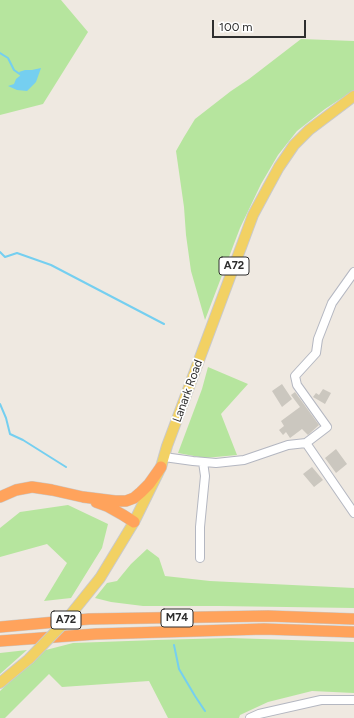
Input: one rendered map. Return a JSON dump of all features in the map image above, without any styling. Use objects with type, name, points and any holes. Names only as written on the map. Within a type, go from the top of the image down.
[{"type":"highway","points":[[0,497],[16,490],[32,487],[115,501],[126,501],[134,498],[142,492],[149,484],[162,462]]},
{"type":"highway","points":[[82,496],[107,506],[134,522]]},
{"type":"highway","name":"M74","points":[[0,627],[97,619],[268,616],[354,619]]},
{"type":"highway","name":"M74","points":[[0,641],[96,634],[264,629],[354,632]]},
{"type":"main road","name":"Lanark Road","points":[[2,682],[29,659],[63,624],[100,578],[134,522],[162,462],[253,215],[279,166],[294,145],[309,130],[354,96]]},
{"type":"street","points":[[162,462],[216,463],[244,460],[288,445],[306,443],[327,427],[297,385],[295,376],[316,353],[318,339],[332,303],[354,272]]},
{"type":"street","points":[[306,443],[354,513]]},
{"type":"street","points":[[200,558],[200,527],[205,476],[203,462]]},
{"type":"street","points":[[250,718],[259,714],[321,700],[354,700]]},
{"type":"green space","points":[[0,0],[61,0],[88,32],[43,104],[0,115]]},
{"type":"green space","points":[[301,39],[354,41],[354,90],[325,109],[297,131],[278,155],[261,184],[240,228],[205,320],[191,271],[176,151],[195,119]]},
{"type":"green space","points":[[208,367],[248,384],[221,414],[237,455],[205,458],[178,453],[202,389]]},
{"type":"green space","points":[[68,505],[108,524],[102,548],[71,598],[44,601],[67,563],[47,544],[0,557],[0,528],[20,512]]},
{"type":"green space","points":[[147,549],[159,558],[165,576],[210,581],[354,588],[354,608],[143,606],[111,602],[95,598],[107,583],[117,581],[131,564]]},
{"type":"green space","points":[[230,638],[354,642],[354,693],[312,691],[268,702],[240,715],[239,718],[168,718],[149,681],[62,687],[49,674],[5,718],[0,718],[0,691],[42,651],[73,643]]},
{"type":"green space","points":[[27,650],[0,674],[0,653]]},
{"type":"water","points":[[41,68],[36,82],[27,91],[17,90],[8,86],[14,84],[16,79],[21,75],[19,72]]},
{"type":"building","points":[[282,384],[292,399],[282,407],[272,391]]},
{"type":"building","points":[[323,389],[331,393],[325,404],[313,397],[316,393],[319,395]]},
{"type":"building","points":[[295,392],[319,425],[308,435],[302,429],[290,438],[286,432],[283,435],[279,430],[284,426],[281,421],[300,407],[291,395]]},
{"type":"building","points":[[336,449],[347,464],[336,473],[325,458]]},
{"type":"building","points":[[312,467],[323,480],[314,487],[303,474]]},
{"type":"waterway","points":[[0,53],[8,58],[14,70],[21,75]]},
{"type":"waterway","points":[[0,252],[5,257],[17,253],[51,265],[164,324]]},
{"type":"waterway","points":[[0,404],[6,418],[10,434],[23,440],[66,467]]},
{"type":"waterway","points":[[174,645],[179,669],[205,711]]}]
